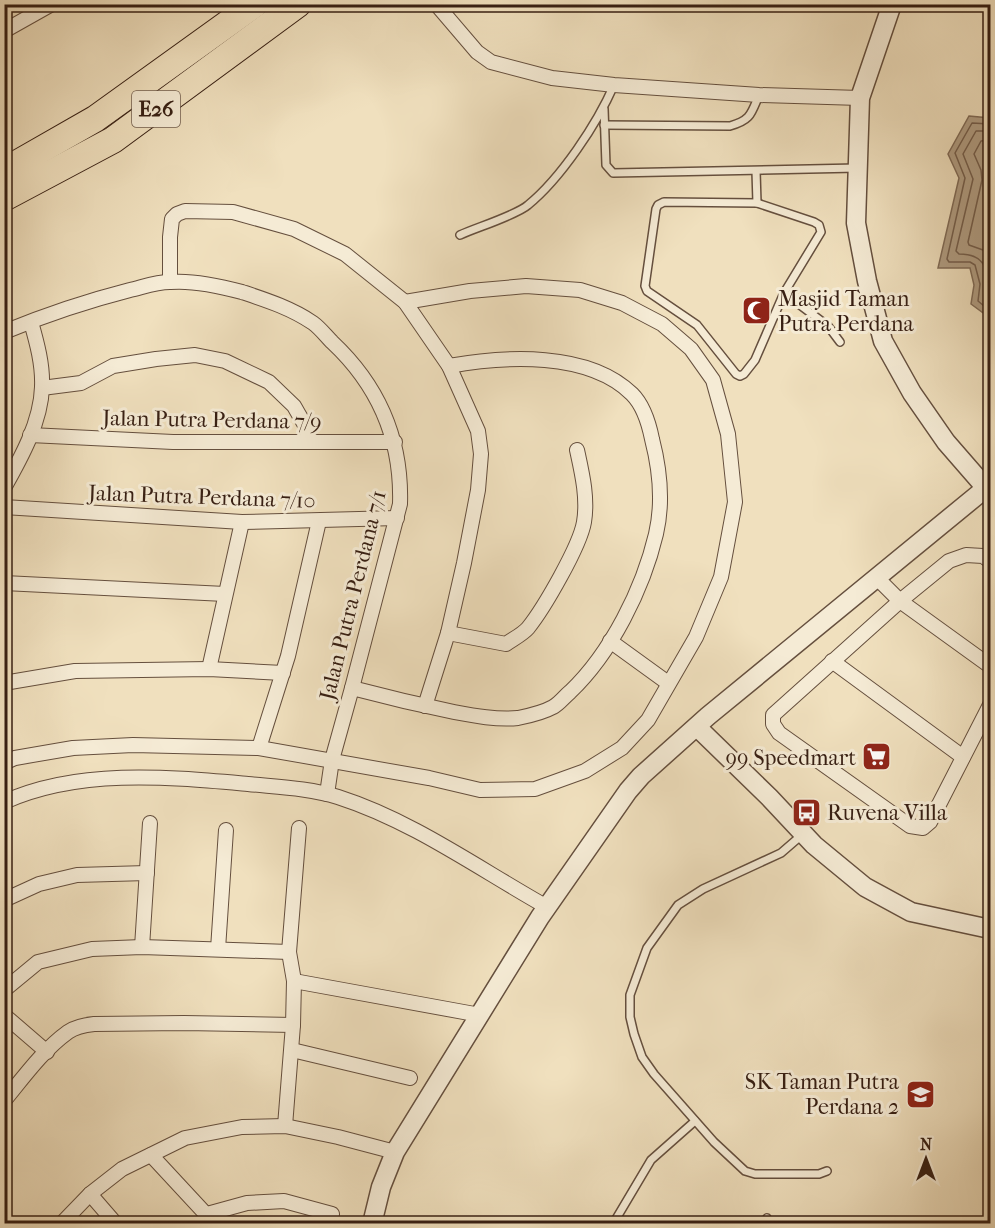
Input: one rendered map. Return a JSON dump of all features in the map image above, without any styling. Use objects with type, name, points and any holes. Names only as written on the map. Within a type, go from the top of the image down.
[{"type":"highway","name":"E26","points":[[4,171],[95,119],[255,4]]},
{"type":"highway","name":"E26","points":[[4,198],[113,140],[298,4]]},
{"type":"street","points":[[4,31],[52,4]]},
{"type":"street","points":[[436,4],[477,52],[491,62],[552,78],[614,85],[759,95],[860,98]]},
{"type":"street","points":[[372,1224],[381,1186],[395,1152],[547,907],[628,791],[641,776],[696,727],[986,488],[946,442],[912,393],[883,341],[867,281],[856,223],[860,98],[892,4]]},
{"type":"street","points":[[170,282],[170,237],[172,219],[177,214],[185,211],[233,212],[294,229],[345,254],[405,302],[449,366],[478,431],[481,454],[478,489],[464,563],[448,633],[425,706]]},
{"type":"street","name":"Jalan Putra Perdana 7/1","points":[[4,332],[92,300],[170,282],[227,288],[272,301],[313,323],[367,380],[388,422],[395,442],[401,483],[397,518],[332,760],[327,794]]},
{"type":"street","points":[[4,763],[15,758],[73,748],[133,745],[259,748],[332,760],[480,790],[535,789],[585,771],[622,748],[648,720],[696,637],[721,577],[735,502],[728,434],[713,380],[691,349],[662,324],[622,303],[580,290],[526,286],[470,291],[405,302]]},
{"type":"street","points":[[4,488],[30,435],[36,419],[42,388],[41,361],[31,322]]},
{"type":"street","points":[[42,388],[81,383],[113,366],[195,355],[225,361],[269,382],[294,406],[306,427],[310,441]]},
{"type":"street","points":[[352,688],[482,717],[518,718],[553,707],[582,680],[610,641],[638,589],[656,533],[660,499],[657,457],[648,419],[633,395],[606,376],[581,366],[554,361],[473,362],[449,366]]},
{"type":"street","name":"Jalan Putra Perdana 7/9","points":[[30,435],[173,442],[395,442]]},
{"type":"street","points":[[448,633],[506,644],[527,630],[576,546],[584,523],[585,491],[577,450]]},
{"type":"street","name":"Jalan Putra Perdana 7/10","points":[[4,507],[242,522],[397,518]]},
{"type":"street","points":[[259,748],[283,673],[319,521]]},
{"type":"street","points":[[209,669],[242,522]]},
{"type":"street","points":[[990,561],[983,556],[966,555],[949,561],[900,601],[773,715],[773,724],[779,733],[910,826],[924,828],[930,822],[990,705]]},
{"type":"street","points":[[878,578],[900,601],[990,666]]},
{"type":"street","points":[[4,583],[225,594]]},
{"type":"street","points":[[610,641],[668,683]]},
{"type":"street","points":[[832,661],[963,757]]},
{"type":"street","points":[[4,683],[75,671],[209,669],[283,673]]},
{"type":"street","points":[[696,727],[769,797],[814,845],[865,887],[911,912],[990,929]]},
{"type":"street","points":[[4,802],[62,784],[124,778],[208,780],[283,787],[327,794],[397,821],[447,847],[547,907]]},
{"type":"street","points":[[142,947],[150,823]]},
{"type":"street","points":[[285,1126],[293,1025],[294,981],[289,952],[299,828]]},
{"type":"street","points":[[218,949],[226,830]]},
{"type":"street","points":[[4,900],[39,884],[77,875],[147,873]]},
{"type":"street","points":[[4,990],[38,962],[92,949],[142,947],[289,952]]},
{"type":"street","points":[[294,981],[480,1015]]},
{"type":"street","points":[[4,1015],[47,1052]]},
{"type":"street","points":[[4,1101],[68,1032],[94,1023],[293,1025]]},
{"type":"street","points":[[292,1050],[410,1078]]},
{"type":"street","points":[[61,1224],[90,1194],[122,1169],[185,1138],[242,1127],[285,1126],[395,1152]]},
{"type":"street","points":[[151,1155],[211,1219],[247,1203],[284,1201],[332,1214]]},
{"type":"street","points":[[90,1194],[116,1224]]},
{"type":"lane","points":[[460,235],[527,207],[559,173],[603,109],[614,85]]},
{"type":"lane","points":[[604,125],[729,126],[750,117],[759,95]]},
{"type":"lane","points":[[603,109],[606,165],[613,173],[857,168]]},
{"type":"lane","points":[[756,171],[758,204]]},
{"type":"lane","points":[[663,202],[758,204],[814,222],[819,225],[821,232],[784,292],[755,360],[740,376],[697,325],[651,296],[645,286],[658,205],[663,202]]},
{"type":"lane","points":[[784,292],[828,327],[840,342]]},
{"type":"lane","points":[[803,834],[781,853],[703,888],[678,904],[647,948],[630,995],[630,1017],[642,1057],[654,1074],[714,1142],[745,1172],[808,1174],[827,1171]]},
{"type":"lane","points":[[613,1224],[651,1160],[695,1121]]},
{"type":"water","points":[[969,116],[990,118],[990,318],[971,304],[974,285],[970,268],[938,268],[959,178],[948,154]]},
{"type":"place","name":"Masjid Taman Putra Perdana","points":[[757,311]]},
{"type":"place","name":"99 Speedmart","points":[[877,757]]},
{"type":"place","name":"Ruvena Villa","points":[[806,812]]},
{"type":"place","name":"SK Taman Putra Perdana 2","points":[[920,1094]]}]
